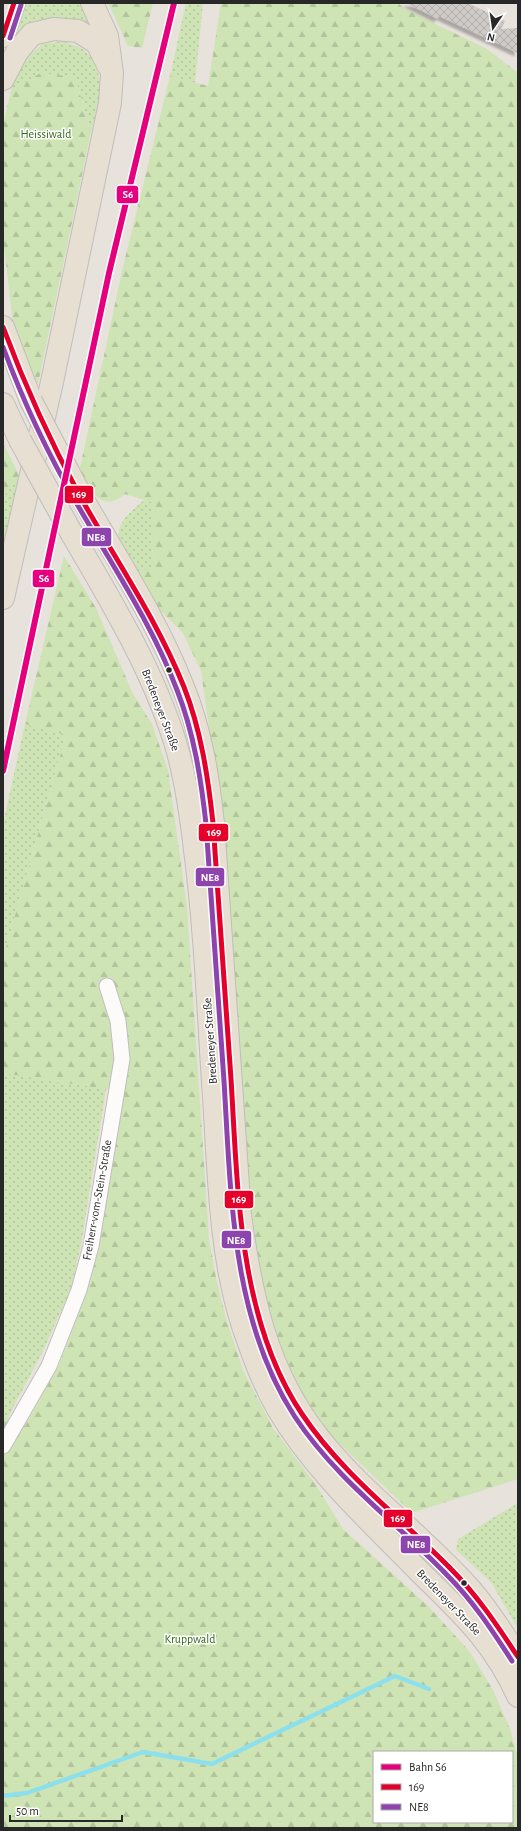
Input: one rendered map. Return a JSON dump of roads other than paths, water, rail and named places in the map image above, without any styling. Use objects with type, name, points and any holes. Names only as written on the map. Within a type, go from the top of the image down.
[{"type":"main road","points":[[3,36],[14,3]]},
{"type":"main road","points":[[3,598],[52,382],[110,103],[112,73],[107,36],[92,3]]},
{"type":"main road","points":[[3,79],[17,52],[32,34],[54,29],[78,31],[97,43],[112,73]]},
{"type":"main road","name":"Bredeneyer Straße","points":[[3,327],[31,401],[82,498],[156,625],[184,689],[198,732],[205,765],[213,823],[240,1215],[248,1274],[258,1318],[273,1360],[295,1402],[317,1436],[345,1468],[470,1589],[498,1626],[518,1657]]},
{"type":"main road","name":"Bredeneyer Straße","points":[[3,404],[20,440],[117,611],[149,676],[175,742],[185,783],[199,883],[223,1218],[230,1274],[242,1322],[258,1367],[279,1410],[304,1447],[330,1478],[386,1538],[462,1613],[487,1641],[509,1676],[518,1696]]},
{"type":"street","name":"Freiherr-vom-Stein-Straße","points":[[3,1446],[49,1366],[79,1290],[91,1246],[122,1059],[118,1021],[107,986]]},
{"type":"waterway","points":[[3,1796],[27,1793],[143,1752],[212,1764],[395,1676],[429,1689]]},
{"type":"rail line","name":"S6","points":[[3,771],[109,273],[174,3]]},
{"type":"park label","name":"Heissiwald","points":[[46,134]]},
{"type":"park label","name":"Kruppwald","points":[[190,1639]]}]
